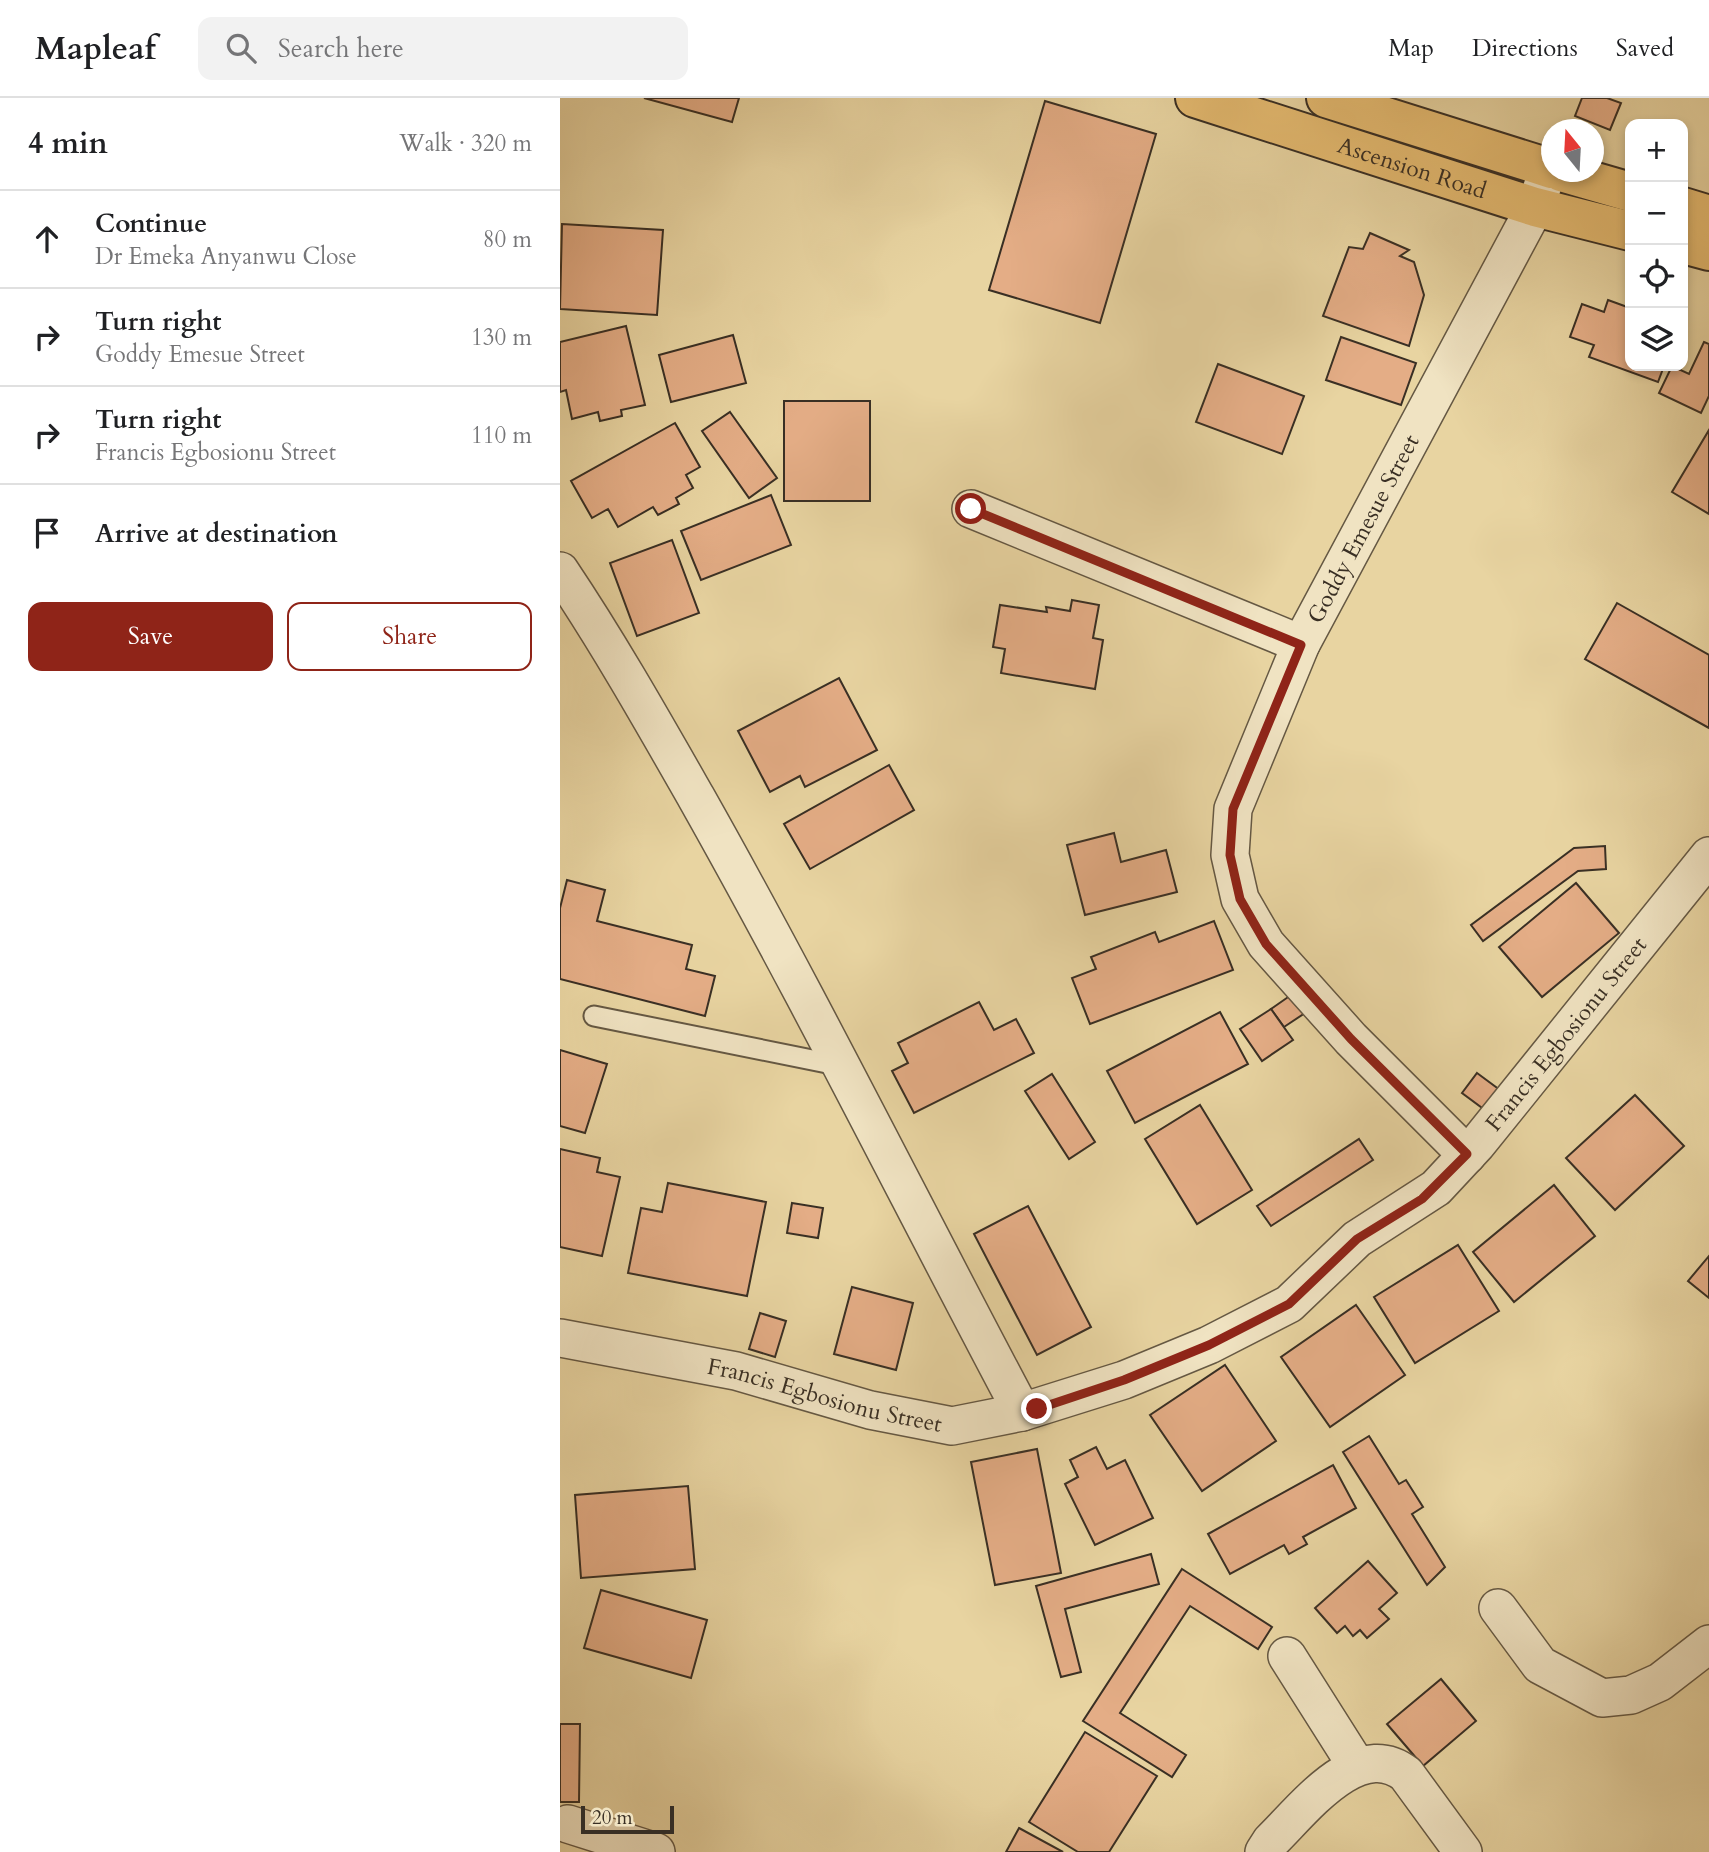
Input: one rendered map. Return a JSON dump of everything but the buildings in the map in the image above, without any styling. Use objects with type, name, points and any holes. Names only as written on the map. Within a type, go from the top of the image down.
[{"type":"main road","name":"Ascension Road","points":[[1195,98],[1535,208],[1625,230]]},
{"type":"main road","name":"Ascension Road","points":[[1326,98],[1541,165]]},
{"type":"main road","name":"Ascension Road","points":[[1597,182],[1625,190]]},
{"type":"main road","points":[[1688,209],[1709,215]]},
{"type":"main road","points":[[1687,245],[1709,251]]},
{"type":"street","name":"Goddy Emesue Street","points":[[1467,1154],[1351,1039],[1274,954],[1240,899],[1230,855],[1233,809],[1301,645],[1548,182]]},
{"type":"street","points":[[971,509],[1301,645]]},
{"type":"street","points":[[560,570],[623,669],[843,1066],[1022,1412]]},
{"type":"street","name":"Francis Egbosionu Street","points":[[560,1338],[736,1371],[870,1410],[952,1426],[1022,1412],[1136,1376],[1209,1345],[1289,1304],[1357,1239],[1422,1199],[1467,1154],[1709,856]]},
{"type":"street","points":[[1498,1608],[1540,1665],[1602,1698],[1631,1695],[1660,1682],[1709,1644]]},
{"type":"street","points":[[1287,1656],[1356,1765]]},
{"type":"street","points":[[1264,1852],[1271,1840],[1335,1778],[1356,1765],[1396,1766],[1406,1774],[1463,1852]]},
{"type":"street","points":[[568,1824],[656,1852]]},
{"type":"lane","points":[[594,1016],[843,1066]]},
{"type":"route","points":[[971,509],[1301,645],[1233,809],[1230,855],[1240,899],[1266,944],[1351,1039],[1467,1154],[1436,1188],[1357,1239],[1289,1304],[1209,1345],[1124,1380],[1037,1409]]}]
